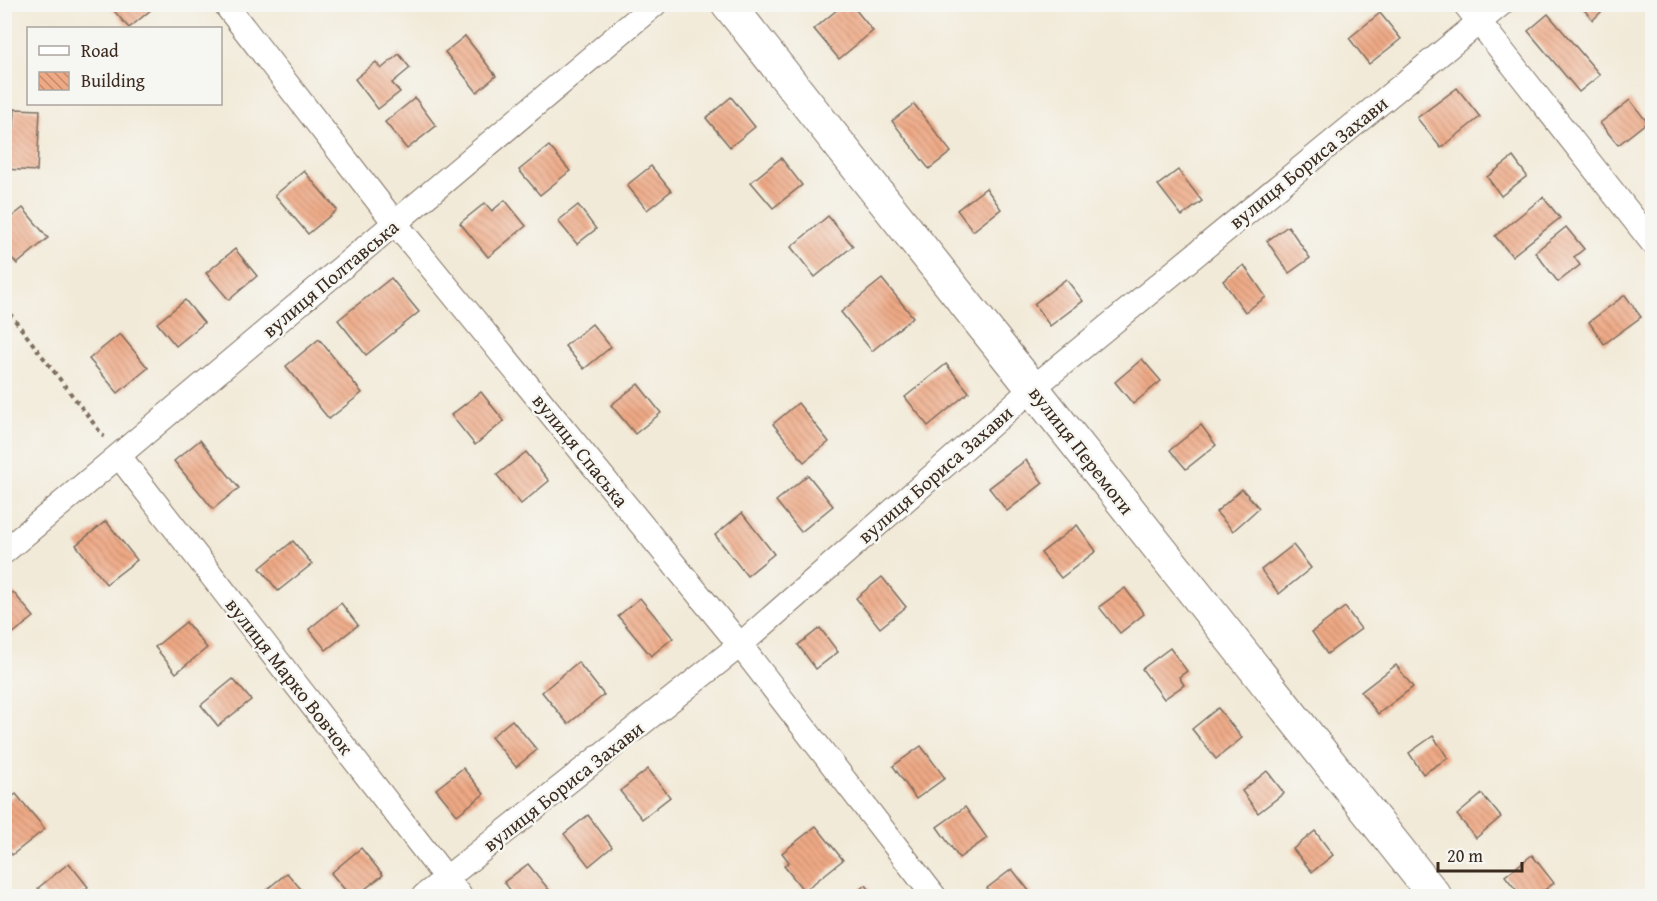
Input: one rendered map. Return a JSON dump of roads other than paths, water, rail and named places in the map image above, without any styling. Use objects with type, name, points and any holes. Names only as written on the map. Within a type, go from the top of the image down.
[{"type":"main road","name":"вулиця Перемоги","points":[[728,4],[1436,897]]},
{"type":"street","name":"вулиця Спаська","points":[[225,4],[395,223],[740,645],[934,897]]},
{"type":"street","name":"вулиця Полтавська","points":[[4,552],[655,4]]},
{"type":"street","name":"вулиця Бориса Захави","points":[[424,897],[453,887],[740,645],[1033,388],[1472,14],[1501,4]]},
{"type":"street","points":[[1472,14],[1653,242]]},
{"type":"street","name":"вулиця Марко Вовчок","points":[[119,456],[453,887]]}]
